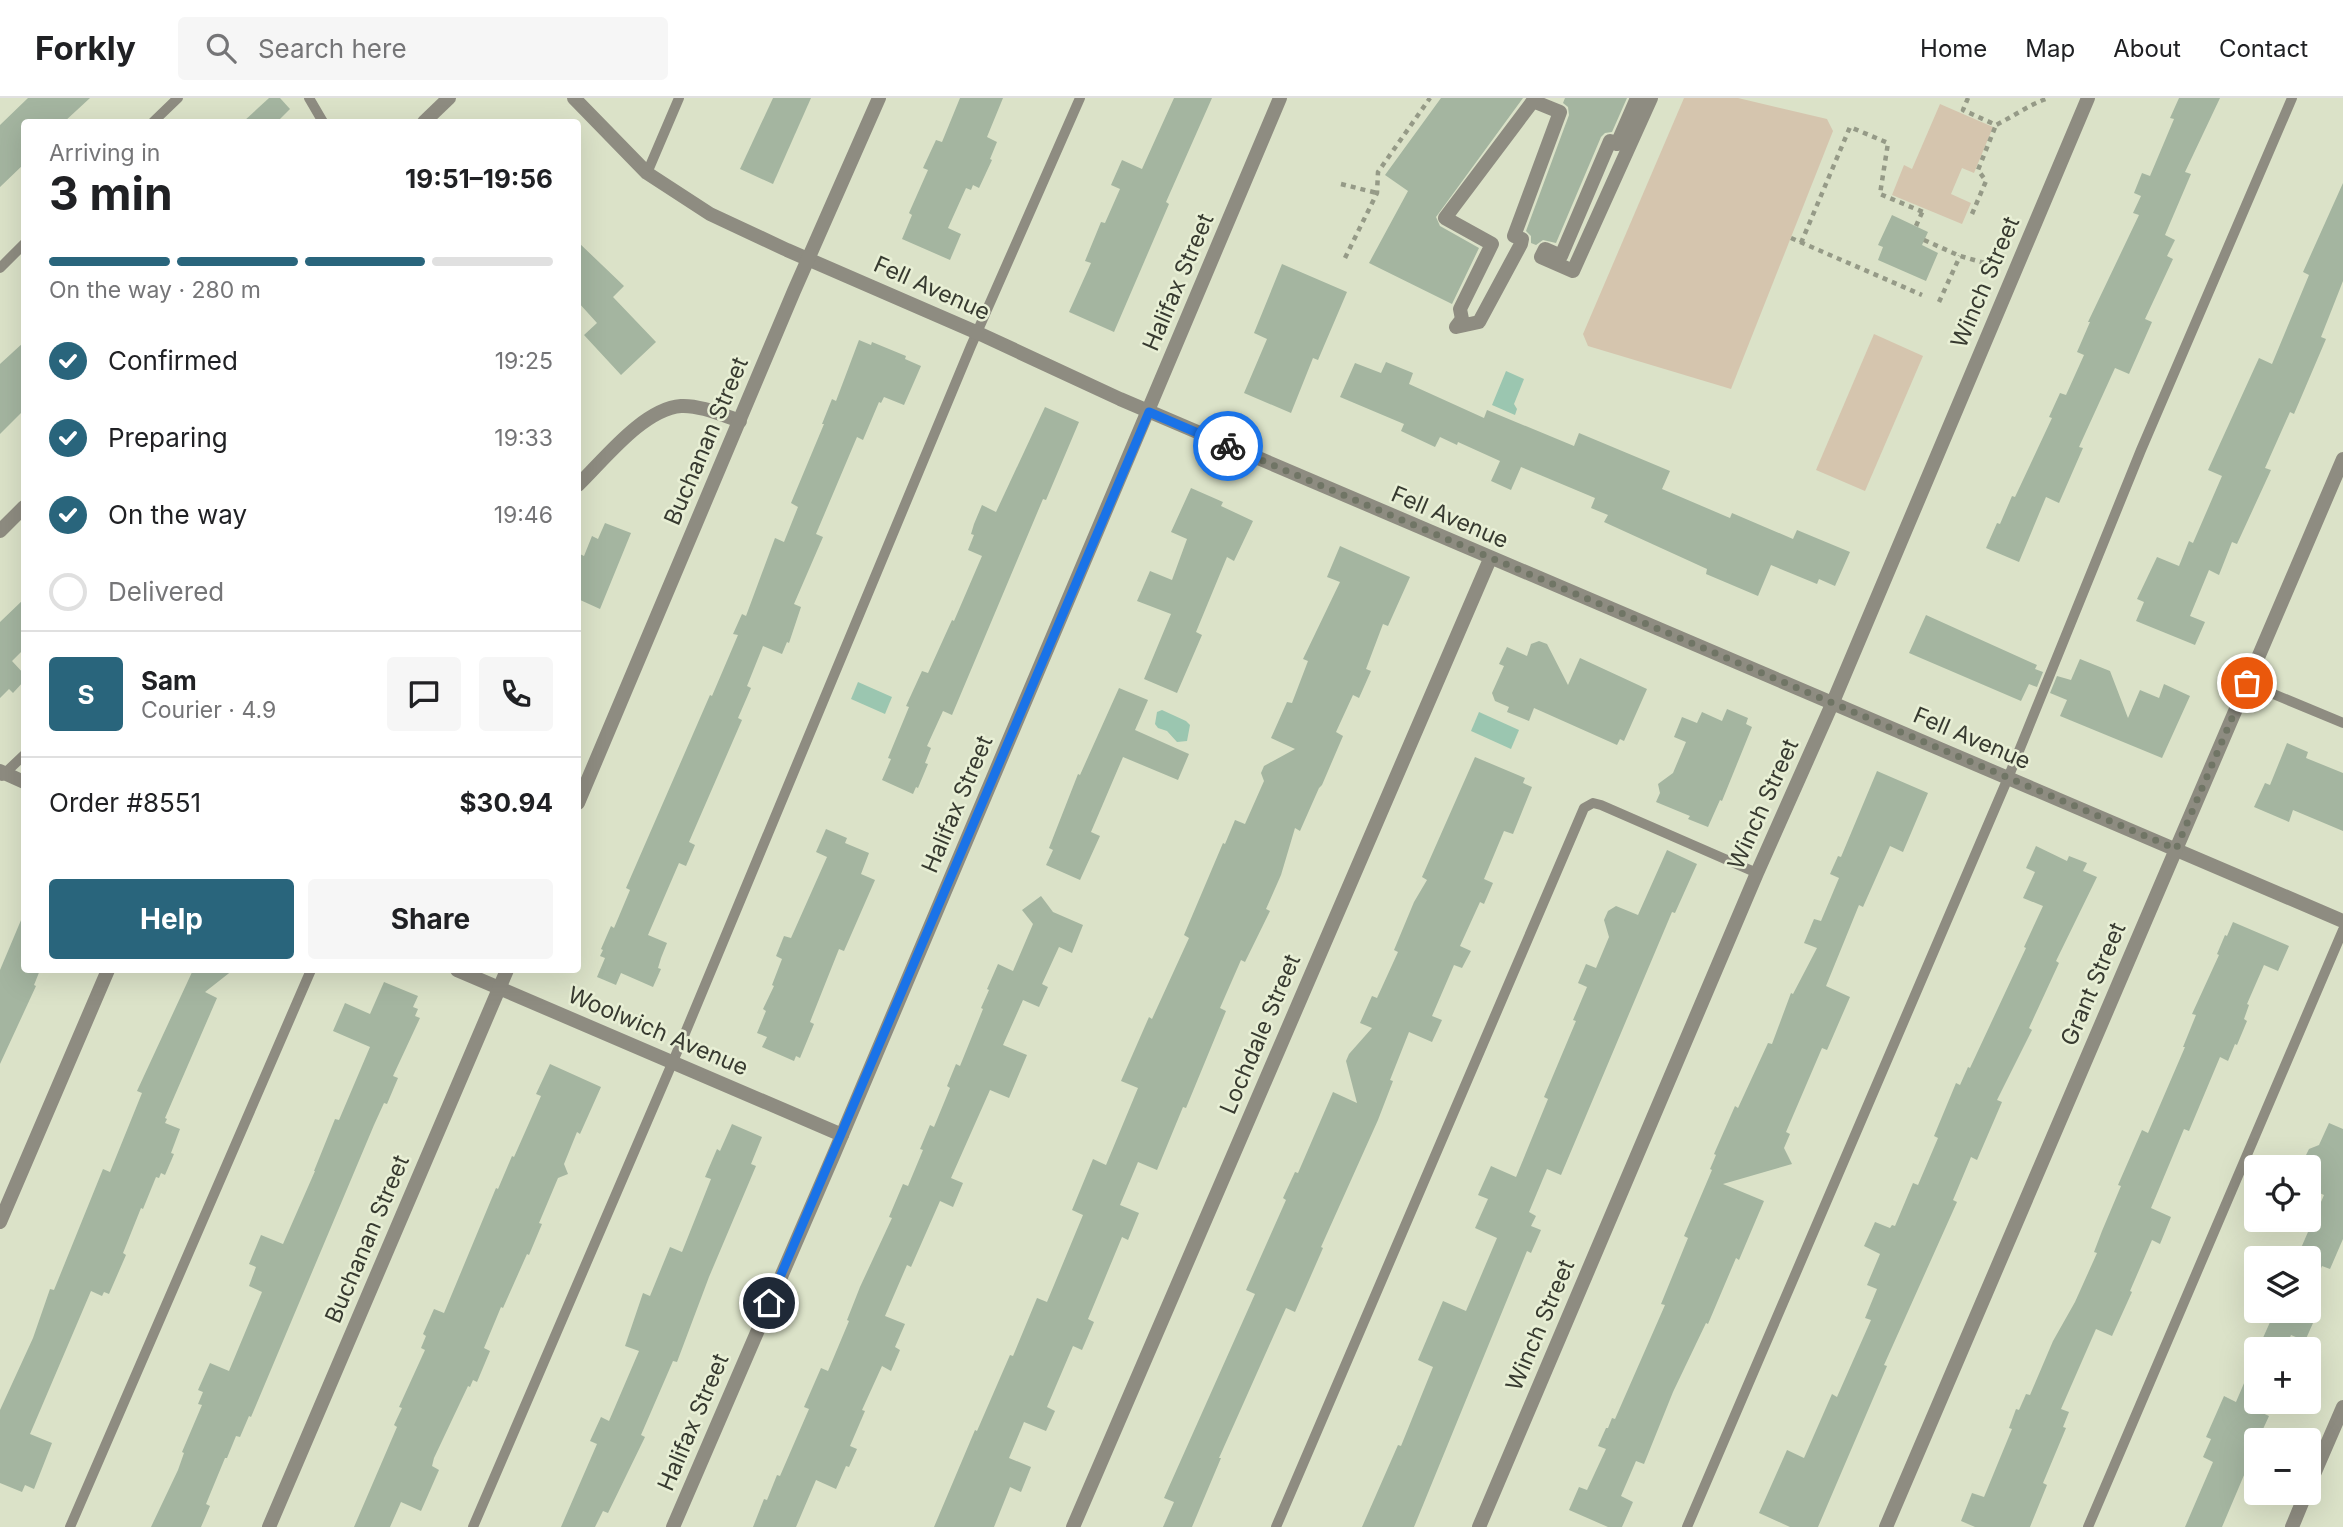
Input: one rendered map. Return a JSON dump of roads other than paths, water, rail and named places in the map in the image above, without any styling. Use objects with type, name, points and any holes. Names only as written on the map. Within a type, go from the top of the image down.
[{"type":"street","points":[[427,119],[449,98]]},
{"type":"street","name":"Fell Avenue","points":[[574,98],[648,173],[710,214],[1149,412],[2343,921]]},
{"type":"street","name":"Buchanan Street","points":[[581,796],[879,98]]},
{"type":"street","name":"Halifax Street","points":[[673,1527],[842,1135],[1280,98]]},
{"type":"street","points":[[1637,98],[1617,144],[1610,141],[1561,256],[1545,249],[1541,257],[1573,271],[1651,98]]},
{"type":"street","name":"Winch Street","points":[[1479,1527],[1757,873],[1833,702],[2088,98]]},
{"type":"street","points":[[1533,101],[1560,112],[1514,236],[1522,239],[1517,254],[1479,321],[1456,327],[1462,319],[1460,309],[1492,244],[1444,218],[1533,101]]},
{"type":"street","points":[[581,482],[644,421],[663,410],[683,406],[740,421]]},
{"type":"street","name":"Grant Street","points":[[1886,1527],[2343,458]]},
{"type":"street","points":[[0,531],[21,510]]},
{"type":"street","name":"Lochdale Street","points":[[1073,1527],[1490,559]]},
{"type":"street","points":[[2,774],[21,781]]},
{"type":"street","points":[[0,1222],[107,973]]},
{"type":"street","name":"Woolwich Avenue","points":[[464,973],[842,1135]]},
{"type":"street","name":"Buchanan Street","points":[[269,1527],[506,973]]},
{"type":"street","points":[[2321,1458],[2343,1407]]},
{"type":"street","points":[[2292,1527],[2301,1505]]},
{"type":"lane","points":[[155,119],[178,98]]},
{"type":"lane","points":[[309,98],[321,119]]},
{"type":"lane","points":[[648,173],[679,98]]},
{"type":"lane","points":[[473,1527],[1080,98]]},
{"type":"lane","points":[[1687,1527],[2008,778],[2141,450],[2292,98]]},
{"type":"lane","points":[[0,268],[21,247]]},
{"type":"lane","points":[[2247,683],[2343,723]]},
{"type":"lane","points":[[2,774],[21,758]]},
{"type":"lane","points":[[1276,1527],[1584,808],[1593,803],[1601,805],[1757,873]]},
{"type":"lane","points":[[2088,1527],[2343,930]]},
{"type":"lane","points":[[70,1527],[310,973]]}]
